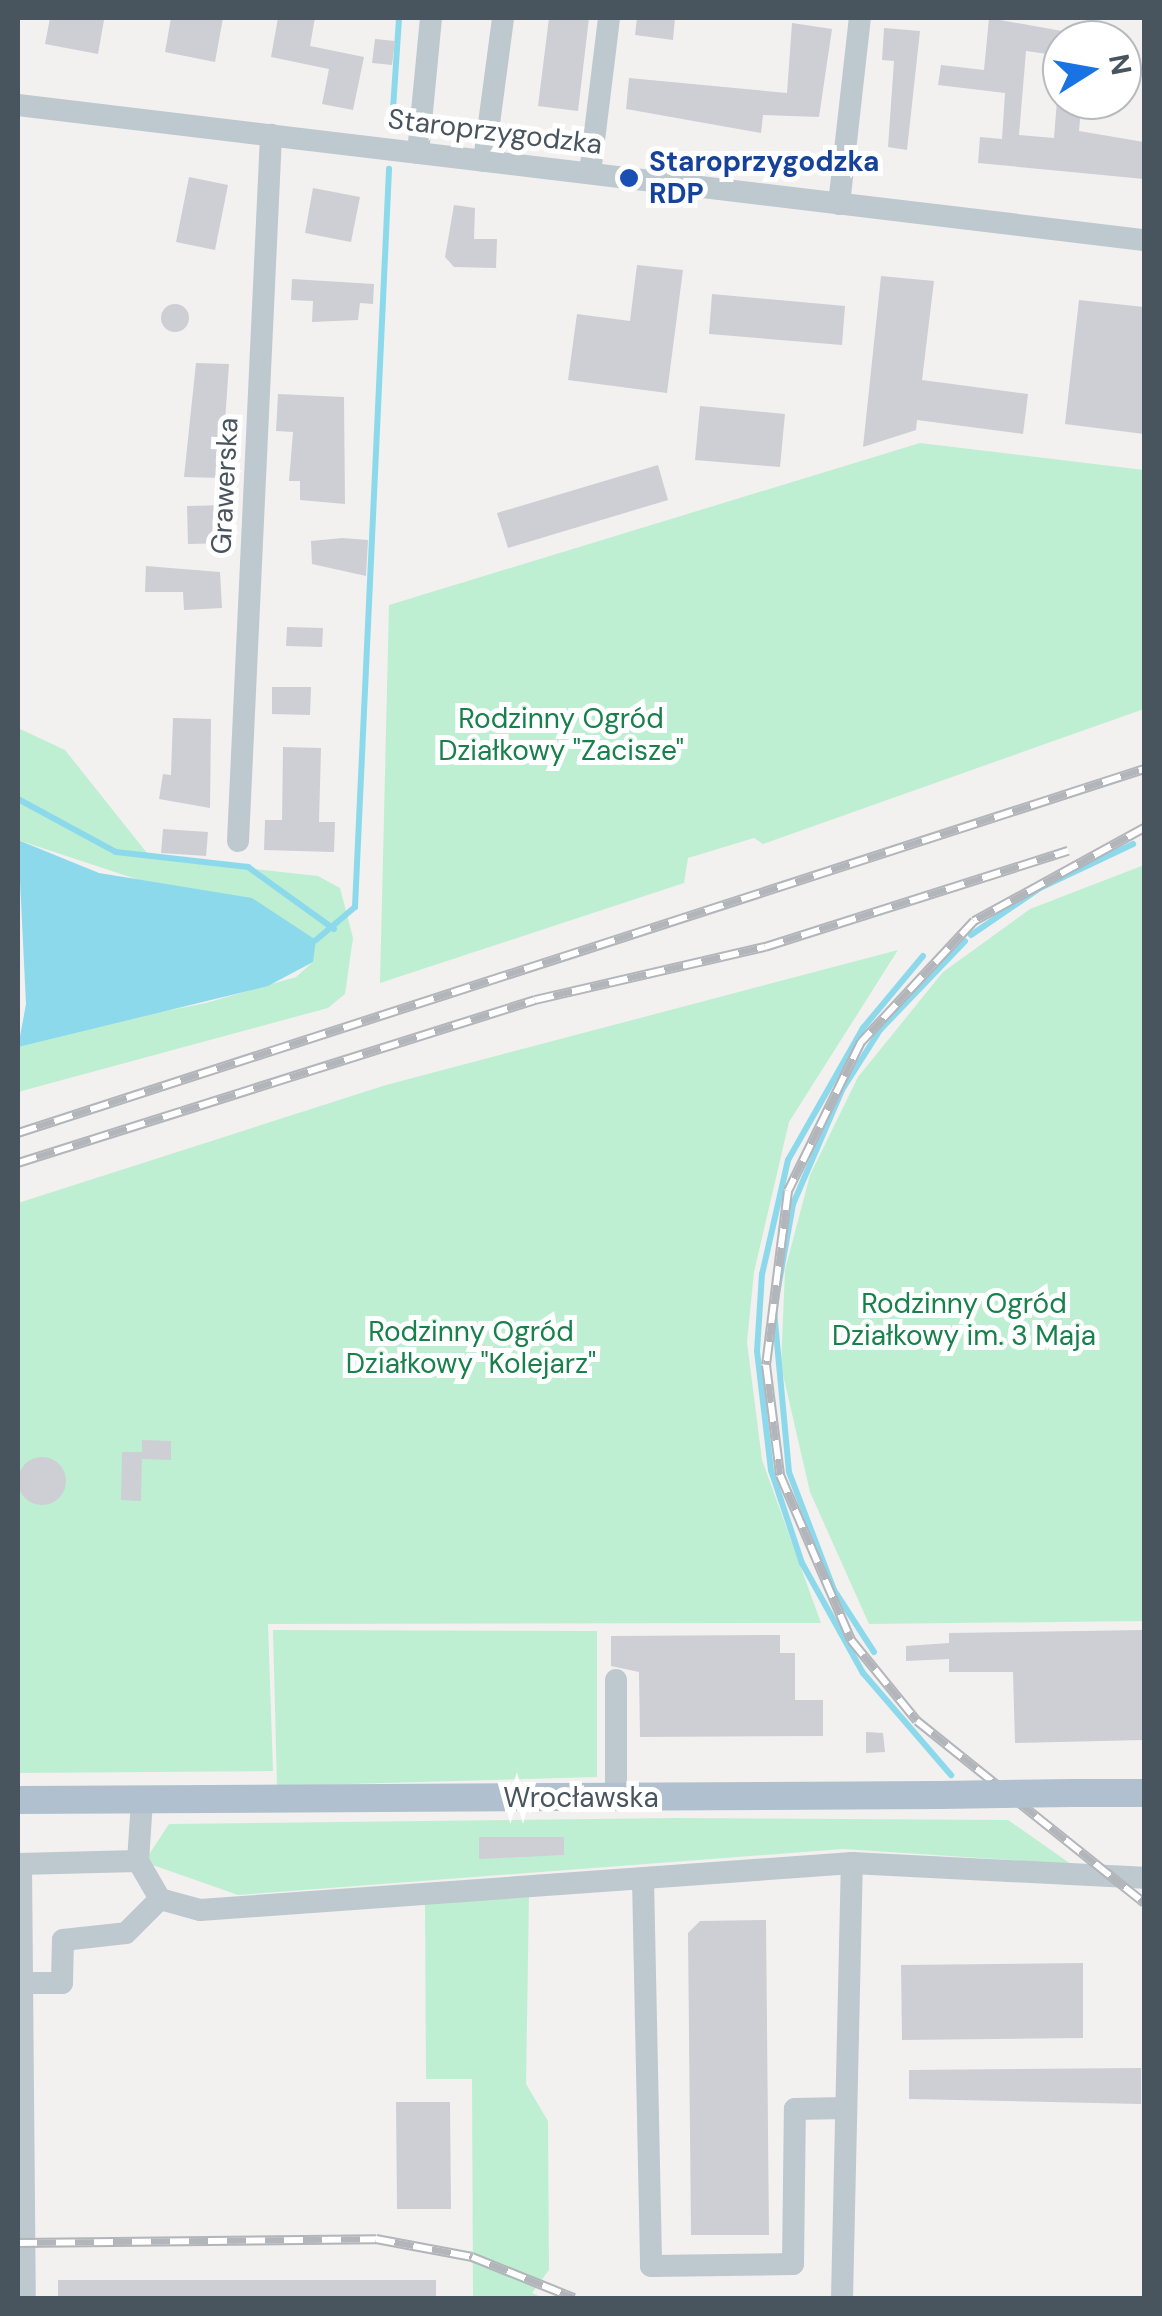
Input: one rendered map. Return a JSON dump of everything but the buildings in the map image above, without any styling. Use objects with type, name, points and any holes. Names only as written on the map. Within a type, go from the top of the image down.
[{"type":"main road","name":"Wrocławska","points":[[18,1800],[1144,1793]]},
{"type":"street","points":[[418,153],[431,18]]},
{"type":"street","points":[[484,160],[503,18]]},
{"type":"street","points":[[590,173],[609,18]]},
{"type":"street","points":[[839,204],[860,18]]},
{"type":"street","name":"Staroprzygodzka","points":[[18,105],[1144,240]]},
{"type":"street","name":"Grawerska","points":[[238,841],[272,135]]},
{"type":"street","points":[[616,1680],[616,1798]]},
{"type":"street","points":[[142,1800],[138,1862],[160,1899],[200,1910],[852,1862],[1136,1877]]},
{"type":"street","points":[[25,2298],[19,1864],[138,1862]]},
{"type":"street","points":[[842,2298],[852,1862]]},
{"type":"street","points":[[643,1879],[650,2266],[793,2264],[796,2109],[846,2108]]},
{"type":"street","points":[[23,1983],[62,1983],[63,1940],[126,1933],[160,1899]]},
{"type":"green space","name":"Rodzinny Ogród Działkowy \"Zacisze\"","points":[[920,443],[1144,470],[1144,709],[763,844],[754,838],[688,858],[684,883],[380,983],[389,605]]},
{"type":"green space","points":[[18,728],[65,750],[151,858],[318,876],[340,888],[353,938],[345,994],[328,1008],[18,1092],[18,1047],[43,1035],[206,1003],[296,977],[313,962],[151,884],[18,840]]},
{"type":"green space","name":"Rodzinny Ogród Działkowy im. 3 Maja","points":[[1144,865],[1144,1621],[869,1624],[810,1492],[781,1366],[785,1270],[810,1175],[858,1077],[943,972],[1030,909]]},
{"type":"green space","name":"Rodzinny Ogród Działkowy \"Kolejarz\"","points":[[898,950],[789,1122],[754,1272],[747,1342],[762,1460],[821,1623],[268,1624],[273,1771],[18,1773],[18,1203],[386,1085]]},
{"type":"green space","points":[[273,1630],[597,1631],[597,1777],[277,1786]]},
{"type":"green space","points":[[675,1818],[1008,1820],[1071,1864],[843,1849],[238,1895],[144,1862],[169,1824]]},
{"type":"green space","points":[[529,1896],[526,2084],[548,2121],[549,2270],[532,2293],[544,2298],[473,2298],[472,2079],[426,2079],[425,1902]]},
{"type":"water","points":[[18,840],[99,873],[252,898],[316,940],[313,962],[268,986],[18,1047],[26,1004]]},
{"type":"waterway","points":[[392,124],[399,18]]},
{"type":"waterway","points":[[316,940],[355,907],[389,169]]},
{"type":"waterway","points":[[18,799],[116,852],[248,867],[334,929]]},
{"type":"waterway","points":[[971,935],[1040,888],[1133,844]]},
{"type":"waterway","points":[[874,1652],[834,1590],[789,1472],[774,1311],[793,1204],[842,1090],[880,1030],[965,941]]},
{"type":"waterway","points":[[923,956],[863,1028],[788,1160],[762,1274],[757,1351],[771,1470],[802,1563],[863,1673],[951,1775]]},
{"type":"railway","points":[[18,1133],[1144,769]]},
{"type":"railway","points":[[1144,828],[974,921],[861,1042],[788,1191],[766,1365],[780,1475],[851,1640],[917,1721],[1144,1903]]},
{"type":"railway","points":[[18,1163],[535,1000],[765,947],[1068,851]]},
{"type":"railway","points":[[18,2243],[376,2239],[472,2257],[574,2298]]},
{"type":"place","name":"Staroprzygodzka RDP","points":[[629,178]]}]
